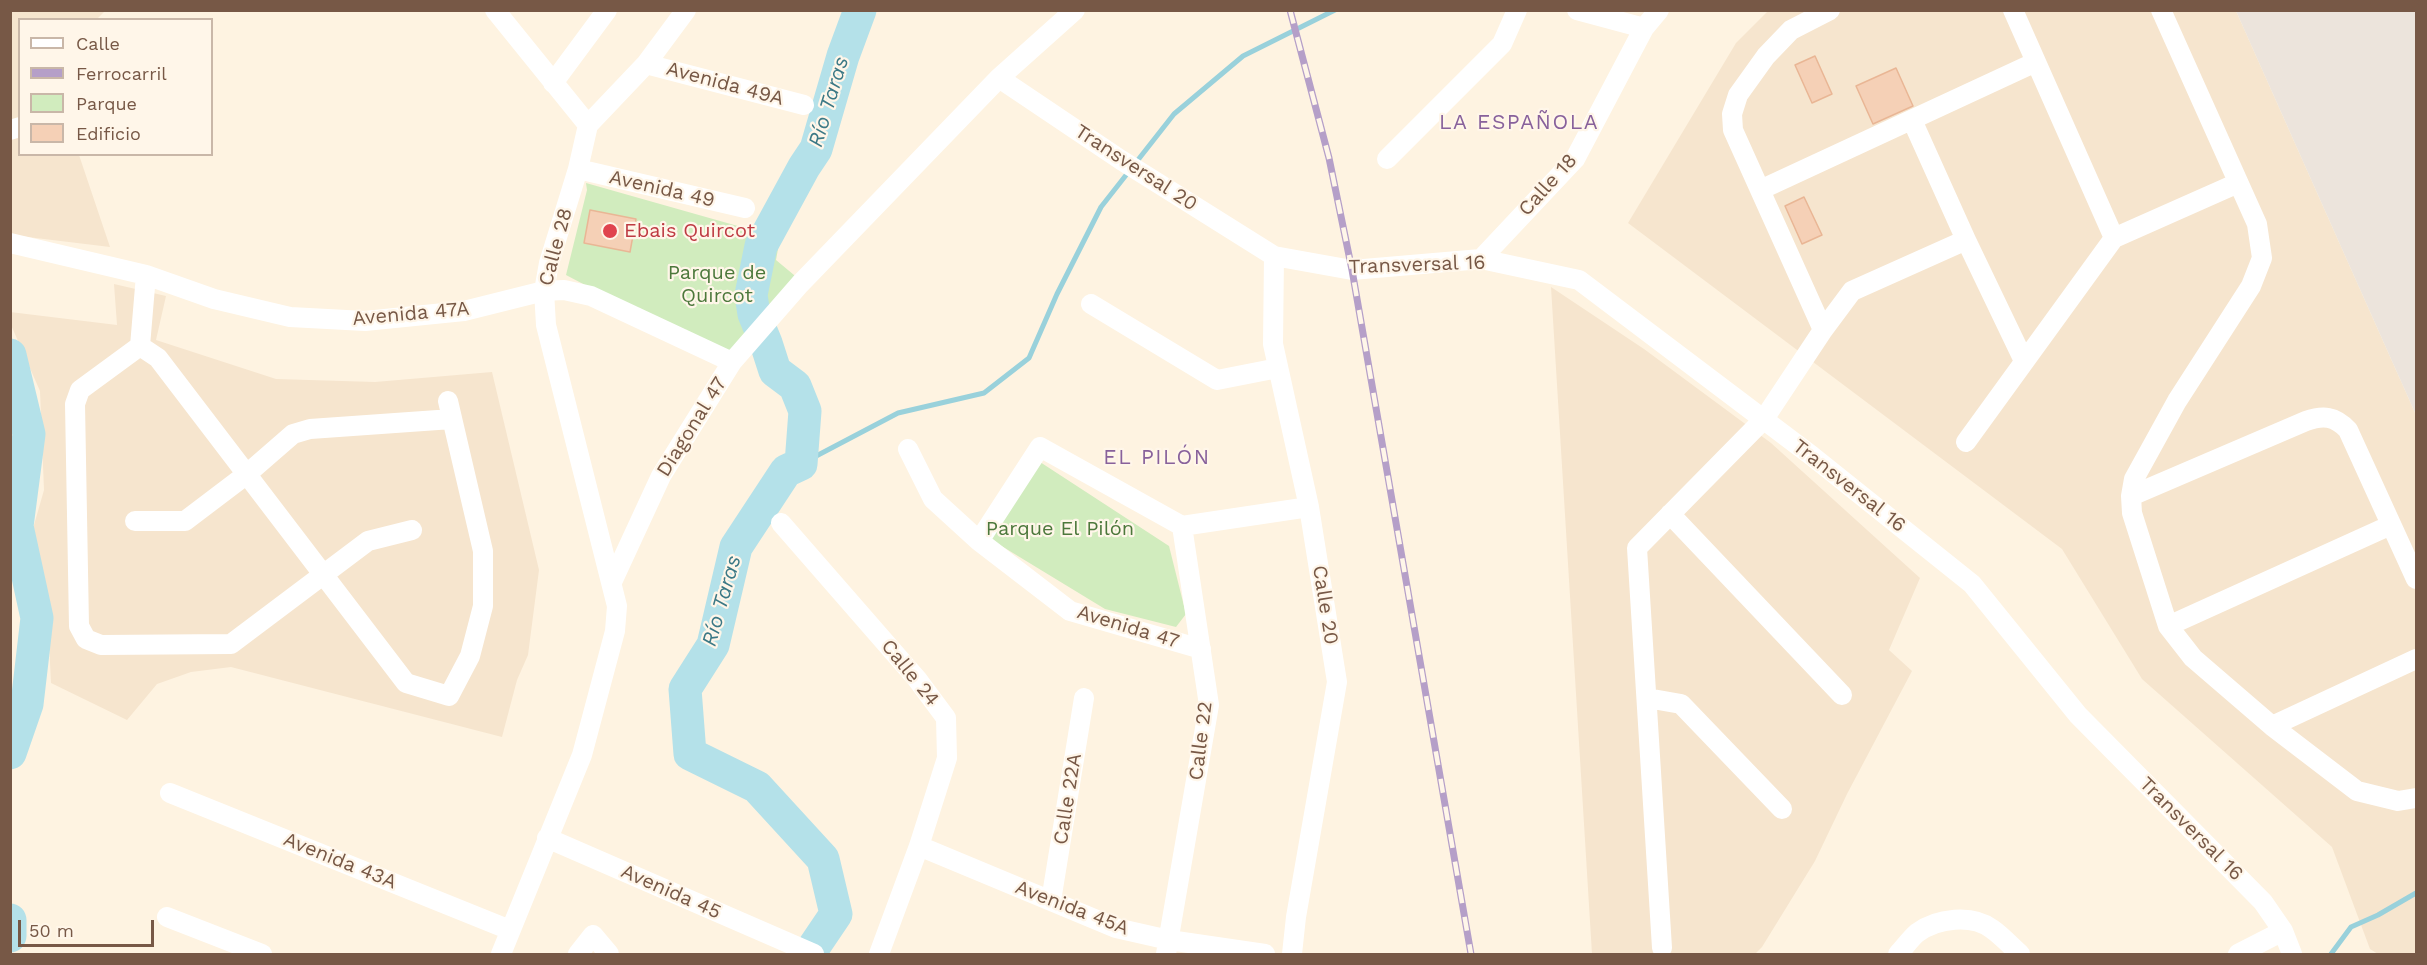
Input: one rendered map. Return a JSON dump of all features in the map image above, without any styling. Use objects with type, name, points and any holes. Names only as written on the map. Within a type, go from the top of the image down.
[{"type":"street","points":[[495,10],[588,125],[646,64],[686,10]]},
{"type":"street","points":[[553,83],[607,10]]},
{"type":"street","name":"Diagonal 47","points":[[612,582],[661,476],[732,362],[800,284],[999,78],[1075,10]]},
{"type":"street","points":[[1387,159],[1502,44],[1517,10]]},
{"type":"street","points":[[1577,10],[1644,28]]},
{"type":"street","name":"Calle 18","points":[[1481,259],[1575,159],[1644,28],[1659,10]]},
{"type":"street","points":[[1823,330],[1733,130],[1732,114],[1738,95],[1766,56],[1791,30],[1830,10]]},
{"type":"street","points":[[2013,10],[2114,238]]},
{"type":"street","points":[[2161,10],[2257,224],[2262,258],[2251,286],[2177,401],[2134,479],[2131,496],[2132,513],[2168,626],[2193,658],[2272,726],[2357,791],[2398,801],[2416,798]]},
{"type":"street","points":[[1760,190],[2036,62]]},
{"type":"street","name":"Avenida 49A","points":[[646,64],[804,105]]},
{"type":"street","name":"Transversal 20","points":[[999,78],[1121,160],[1274,256]]},
{"type":"street","points":[[1912,120],[2024,362]]},
{"type":"street","name":"Calle 28","points":[[588,125],[578,169],[549,263],[544,291],[546,325],[612,582]]},
{"type":"street","name":"Avenida 49","points":[[578,169],[746,208]]},
{"type":"street","points":[[1965,442],[2114,238],[2238,183]]},
{"type":"street","points":[[1662,948],[1637,548],[1764,419],[1823,330],[1852,291],[1966,240]]},
{"type":"street","name":"Avenida 47A","points":[[10,243],[146,275],[214,299],[290,317],[365,321],[464,311],[544,291],[564,290],[591,296],[732,362]]},
{"type":"street","name":"Transversal 16","points":[[1274,256],[1352,270],[1481,259],[1579,280],[1764,419],[1972,584],[2078,715],[2263,902],[2283,931],[2292,954]]},
{"type":"street","name":"Calle 20","points":[[1274,256],[1273,344],[1309,507],[1337,682],[1296,917],[1292,954]]},
{"type":"street","points":[[146,275],[140,346],[80,390],[75,404],[79,626],[86,639],[101,645],[231,644],[368,541],[412,530]]},
{"type":"street","points":[[1091,304],[1217,380],[1278,368]]},
{"type":"street","points":[[135,521],[185,521],[247,474],[293,434],[310,429],[450,410],[483,551],[483,606],[470,657],[449,696],[406,683],[247,474],[158,358],[140,346]]},
{"type":"street","points":[[2131,496],[2306,421],[2318,417],[2331,418],[2340,421],[2348,430],[2416,579]]},
{"type":"street","points":[[979,541],[1040,447],[1182,526],[1309,507]]},
{"type":"street","name":"Avenida 47","points":[[908,449],[933,499],[979,541],[1070,610],[1201,649]]},
{"type":"street","points":[[1670,514],[1842,695]]},
{"type":"street","name":"Calle 24","points":[[782,523],[917,679],[946,718],[946,759],[919,846],[879,954]]},
{"type":"street","points":[[2168,626],[2391,525]]},
{"type":"street","name":"Calle 22","points":[[1167,947],[1209,705],[1182,526]]},
{"type":"street","points":[[501,954],[582,755],[615,631],[617,606],[612,582]]},
{"type":"street","points":[[2272,726],[2416,659]]},
{"type":"street","name":"Calle 22A","points":[[1051,901],[1084,698]]},
{"type":"street","points":[[1647,698],[1681,704],[1782,809]]},
{"type":"street","name":"Avenida 43A","points":[[170,793],[510,930]]},
{"type":"street","name":"Avenida 45","points":[[547,838],[814,954]]},
{"type":"street","name":"Avenida 45A","points":[[919,846],[1167,947],[1265,954]]},
{"type":"street","points":[[167,917],[262,954]]},
{"type":"street","points":[[1898,954],[1917,933],[1935,924],[1956,920],[1977,921],[1992,929],[2020,954]]},
{"type":"street","points":[[2238,954],[2283,931]]},
{"type":"street","points":[[578,954],[593,935],[609,954]]},
{"type":"shaded area","points":[[11,11],[105,11],[98,18],[18,18],[18,156],[79,156],[110,247],[11,235]]},
{"type":"shaded area","points":[[1768,11],[2236,11],[2416,415],[2416,954],[2378,954],[2370,949],[2332,847],[2142,679],[2062,549],[1628,223],[1736,43]]},
{"type":"shaded area","points":[[2236,11],[2416,11],[2416,415]]},
{"type":"shaded area","points":[[114,284],[166,296],[156,340],[276,379],[375,382],[492,372],[539,570],[528,655],[517,680],[502,737],[231,667],[191,672],[157,684],[127,720],[51,683],[48,622],[32,532],[44,490],[40,391],[11,325],[10,312],[117,325]]},
{"type":"shaded area","points":[[1551,287],[1644,349],[1771,443],[1920,578],[1889,650],[1912,671],[1847,794],[1815,861],[1762,947],[1755,954],[1592,954]]},
{"type":"green space","name":"Parque de Quircot","points":[[586,183],[780,238],[776,260],[794,275],[800,284],[732,362],[566,275],[587,190]]},
{"type":"green space","name":"Parque El Pilón","points":[[1040,462],[1169,546],[1186,614],[1176,627],[1105,609],[990,539]]},
{"type":"building","points":[[1815,56],[1832,94],[1812,103],[1795,65]]},
{"type":"building","points":[[1896,68],[1913,106],[1873,124],[1856,86]]},
{"type":"building","points":[[1804,197],[1822,235],[1802,244],[1785,206]]},
{"type":"building","name":"Ebais Quircot","points":[[590,210],[636,219],[630,252],[584,243]]},
{"type":"waterway","name":"Río Taras","points":[[809,954],[836,914],[823,859],[757,787],[690,754],[685,689],[713,645],[736,547],[786,471],[801,464],[805,411],[795,386],[775,371],[754,314],[751,295],[761,246],[816,149],[843,56],[860,10]]},
{"type":"waterway","points":[[801,464],[898,413],[984,393],[1029,358],[1057,294],[1101,207],[1174,114],[1243,56],[1335,10]]},
{"type":"waterway","points":[[10,355],[29,434],[17,526],[37,618],[27,704],[10,753]]},
{"type":"waterway","points":[[2331,954],[2351,927],[2378,915],[2416,893]]},
{"type":"waterway","points":[[10,920],[10,936]]},
{"type":"railway","points":[[1290,10],[1329,158],[1352,270],[1471,954]]},
{"type":"place","name":"Ebais Quircot","points":[[610,231]]},
{"type":"district","name":"LA ESPAÑOLA","points":[[1519,123]]},
{"type":"district","name":"EL PILÓN","points":[[1157,458]]}]
